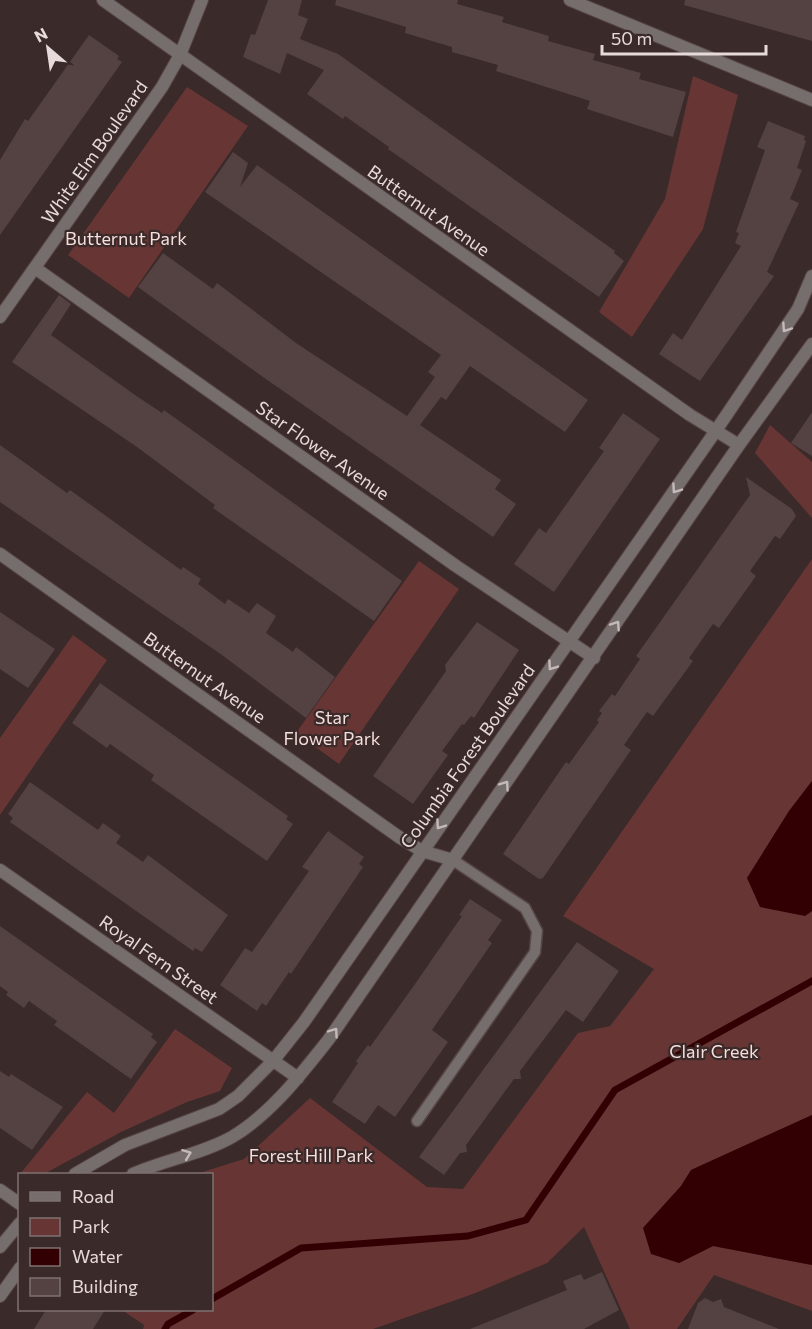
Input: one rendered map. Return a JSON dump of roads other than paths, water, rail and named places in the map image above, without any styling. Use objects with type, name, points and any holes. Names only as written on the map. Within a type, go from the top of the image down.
[{"type":"street","name":"Butternut Avenue","points":[[103,0],[716,432],[739,445]]},
{"type":"street","name":"White Elm Boulevard","points":[[0,317],[162,87],[180,55],[202,0]]},
{"type":"street","points":[[570,0],[812,100]]},
{"type":"street","name":"Star Flower Avenue","points":[[35,268],[594,658]]},
{"type":"street","name":"Columbia Forest Boulevard","points":[[77,1173],[125,1145],[219,1109],[238,1095],[273,1061],[304,1022],[716,432],[798,309],[812,276]]},
{"type":"street","points":[[136,1173],[231,1137],[255,1119],[298,1078],[329,1039],[739,445],[812,344]]},
{"type":"street","name":"Butternut Avenue","points":[[0,554],[422,851],[453,860]]},
{"type":"street","name":"Royal Fern Street","points":[[0,870],[298,1078]]},
{"type":"street","points":[[0,1190],[18,1203]]},
{"type":"street","points":[[0,1247],[18,1225]]},
{"type":"street","points":[[0,1296],[18,1271]]},
{"type":"lane","points":[[417,1121],[535,952],[537,931],[525,908],[453,860]]},
{"type":"water","points":[[812,781],[812,911],[805,916],[760,907],[747,878],[789,811]]},
{"type":"water","points":[[812,1115],[812,1265],[713,1246],[679,1263],[651,1254],[643,1228],[681,1186],[691,1170]]},
{"type":"waterway","points":[[213,1298],[301,1248],[468,1236],[526,1220],[615,1090],[812,981]]},
{"type":"waterway","points":[[165,1329],[168,1324],[191,1311]]},
{"type":"park label","name":"Butternut Park","points":[[126,238]]},
{"type":"park label","name":"Star Flower Park","points":[[332,727]]},
{"type":"park label","name":"Clair Creek","points":[[714,1051]]},
{"type":"park label","name":"Forest Hill Park","points":[[311,1155]]}]
